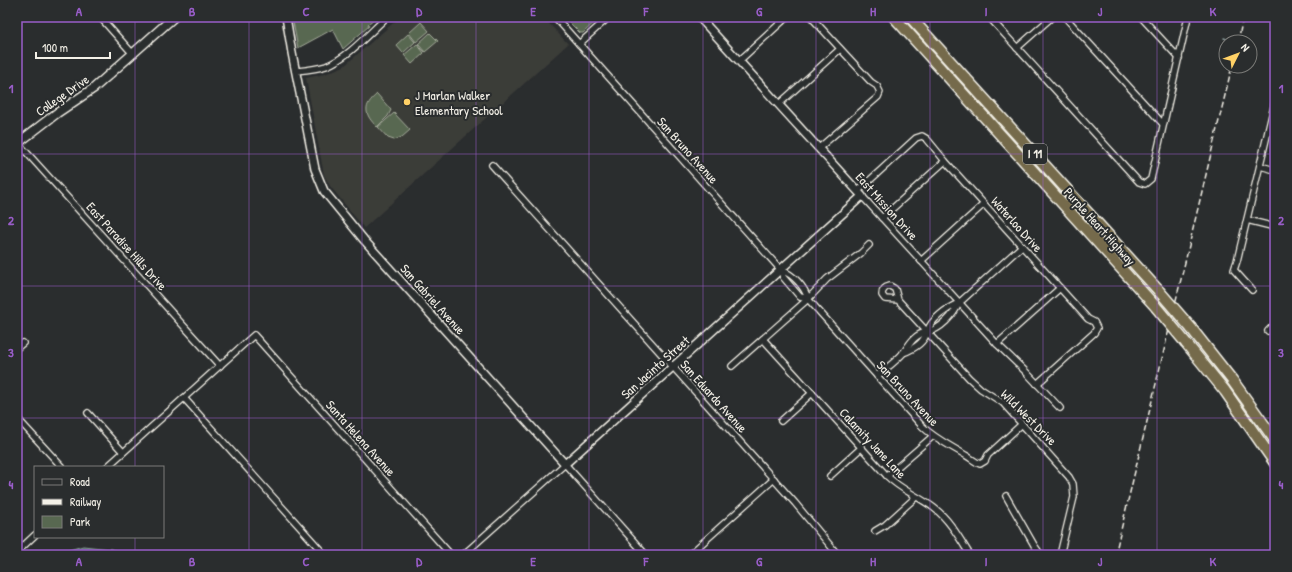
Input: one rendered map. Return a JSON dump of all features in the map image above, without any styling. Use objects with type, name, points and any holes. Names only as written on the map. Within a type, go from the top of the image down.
[{"type":"highway","name":"Purple Heart Highway","points":[[893,17],[1156,307],[1225,391],[1275,463]]},
{"type":"highway","name":"Purple Heart Highway","points":[[910,17],[1191,328],[1232,380],[1275,440]]},
{"type":"main road","name":"College Drive","points":[[17,143],[57,113],[88,94],[174,17]]},
{"type":"street","points":[[100,17],[133,54]]},
{"type":"street","name":"San Gabriel Avenue","points":[[286,17],[315,169],[324,191],[370,246],[646,555]]},
{"type":"street","points":[[296,71],[316,69],[326,66],[340,58],[387,17]]},
{"type":"street","name":"San Bruno Avenue","points":[[555,17],[781,270],[783,277],[800,297],[808,299],[932,436],[974,462],[980,464],[985,461],[988,455],[1022,424]]},
{"type":"street","points":[[579,44],[609,17]]},
{"type":"street","name":"East Mission Drive","points":[[699,17],[959,303],[1060,408]]},
{"type":"street","points":[[739,60],[787,17]]},
{"type":"street","points":[[811,17],[871,82],[877,86],[880,92],[878,97],[819,148]]},
{"type":"street","points":[[989,17],[1139,182],[1145,184],[1151,179],[1188,17]]},
{"type":"street","points":[[1017,48],[1052,17]]},
{"type":"street","points":[[1065,17],[1163,124]]},
{"type":"street","points":[[1141,17],[1179,58]]},
{"type":"street","points":[[779,104],[840,49]]},
{"type":"street","points":[[1252,290],[1234,270],[1275,102]]},
{"type":"street","name":"San Jacinto Street","points":[[463,555],[781,270],[916,138],[922,136]]},
{"type":"street","name":"Waterloo Drive","points":[[922,136],[927,139],[945,161],[1060,288],[1088,318],[1094,322],[1097,328],[1094,333],[1037,384]]},
{"type":"street","name":"East Paradise Hills Drive","points":[[17,143],[220,366]]},
{"type":"street","points":[[882,218],[945,161]]},
{"type":"street","name":"San Eduardo Avenue","points":[[492,164],[774,479],[838,555]]},
{"type":"street","points":[[1260,166],[1275,170]]},
{"type":"street","points":[[921,261],[984,204]]},
{"type":"street","points":[[1247,220],[1275,227]]},
{"type":"street","points":[[732,366],[808,299],[827,279],[869,245]]},
{"type":"street","points":[[877,376],[903,352],[920,333],[927,332],[929,325],[950,306],[959,303],[1022,246]]},
{"type":"street","points":[[997,344],[1060,288]]},
{"type":"street","name":"Wild West Drive","points":[[898,300],[969,378],[980,388],[1003,404],[1065,471],[1073,484],[1074,497],[1060,555]]},
{"type":"street","points":[[1268,331],[1275,324]]},
{"type":"street","name":"Santa Helena Avenue","points":[[220,366],[254,335],[451,555]]},
{"type":"street","name":"Calamity Jane Lane","points":[[763,339],[887,476],[899,487],[929,504],[941,514],[951,526],[970,555]]},
{"type":"street","points":[[17,348],[24,343]]},
{"type":"street","points":[[108,466],[220,366]]},
{"type":"street","points":[[781,421],[812,393]]},
{"type":"street","points":[[184,398],[325,555]]},
{"type":"street","points":[[88,413],[124,452]]},
{"type":"street","points":[[17,418],[61,466]]},
{"type":"street","points":[[887,476],[932,436]]},
{"type":"street","points":[[830,476],[861,448]]},
{"type":"street","points":[[689,555],[774,479]]},
{"type":"street","points":[[1006,496],[1034,545],[1042,555]]},
{"type":"street","points":[[875,531],[885,525],[916,497]]},
{"type":"street","points":[[17,552],[34,536]]},
{"type":"shaded area","name":"J Marlan Walker Elementary School","points":[[400,17],[543,17],[568,44],[364,228],[330,186],[324,175],[306,78],[325,74],[344,66]]},
{"type":"green space","points":[[292,17],[376,17],[368,24],[369,26],[343,49],[333,29],[298,48]]},
{"type":"green space","points":[[564,17],[600,17],[583,33],[580,33]]},
{"type":"green space","points":[[421,22],[429,31],[416,42],[409,33]]},
{"type":"green space","points":[[430,33],[438,41],[425,52],[418,44]]},
{"type":"green space","points":[[408,34],[415,42],[403,53],[396,45]]},
{"type":"green space","points":[[417,44],[424,53],[412,64],[404,55]]},
{"type":"green space","points":[[377,94],[391,110],[388,116],[377,127],[368,114],[367,106],[372,98]]},
{"type":"green space","points":[[394,113],[410,130],[402,137],[394,140],[388,138],[378,127]]},
{"type":"water","points":[[83,546],[111,549],[134,555],[65,555],[69,550]]},
{"type":"railway","points":[[1240,34],[1243,17]]},
{"type":"railway","points":[[1115,555],[1230,74]]},
{"type":"place","name":"J Marlan Walker Elementary School","points":[[407,102]]}]
